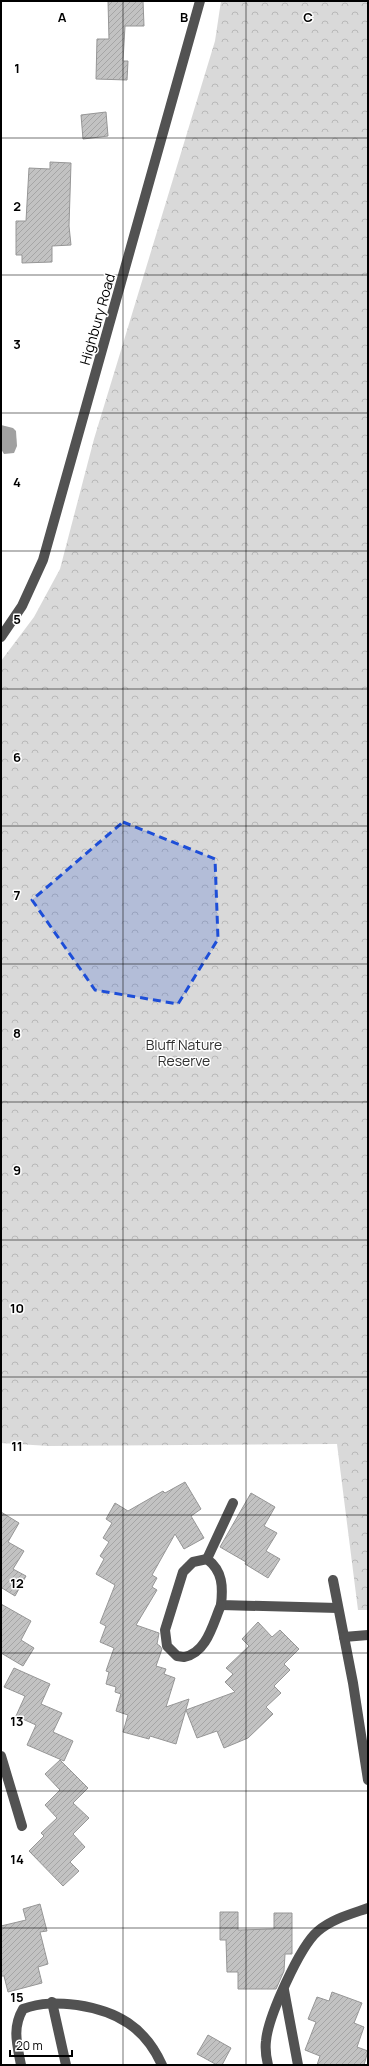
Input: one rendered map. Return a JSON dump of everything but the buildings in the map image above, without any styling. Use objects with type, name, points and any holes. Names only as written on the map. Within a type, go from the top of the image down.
[{"type":"street","name":"Highbury Road","points":[[1,637],[22,606],[43,560],[200,1]]},
{"type":"street","points":[[207,1559],[233,1503]]},
{"type":"street","points":[[207,1559],[214,1565],[221,1578],[223,1586],[221,1605],[209,1634],[196,1652],[184,1657],[172,1652],[167,1646],[165,1630],[183,1572],[193,1562],[207,1559]]},
{"type":"street","points":[[333,1580],[368,1780]]},
{"type":"street","points":[[221,1605],[338,1608]]},
{"type":"street","points":[[344,1637],[368,1635]]},
{"type":"street","points":[[1,1756],[22,1826]]},
{"type":"street","points":[[268,2065],[266,2054],[269,2027],[284,1990],[308,1941],[318,1930],[334,1920],[368,1908]]},
{"type":"street","points":[[284,1990],[298,2065]]},
{"type":"street","points":[[21,2065],[15,2034],[18,2018],[23,2009],[52,2002],[94,2008],[122,2018],[140,2032],[156,2052],[162,2065]]},
{"type":"street","points":[[52,2002],[66,2065]]},
{"type":"highlighted area","points":[[123,822],[215,859],[218,939],[178,1004],[95,990],[32,900]]},
{"type":"green space","name":"Bluff Nature Reserve","points":[[221,1],[368,1],[368,1610],[358,1610],[337,1444],[49,1446],[1,1443],[1,661],[34,617],[60,569],[94,439],[215,41]]},
{"type":"shaded area","points":[[1,425],[13,428],[16,431],[17,446],[14,453],[4,454],[1,449]]}]
